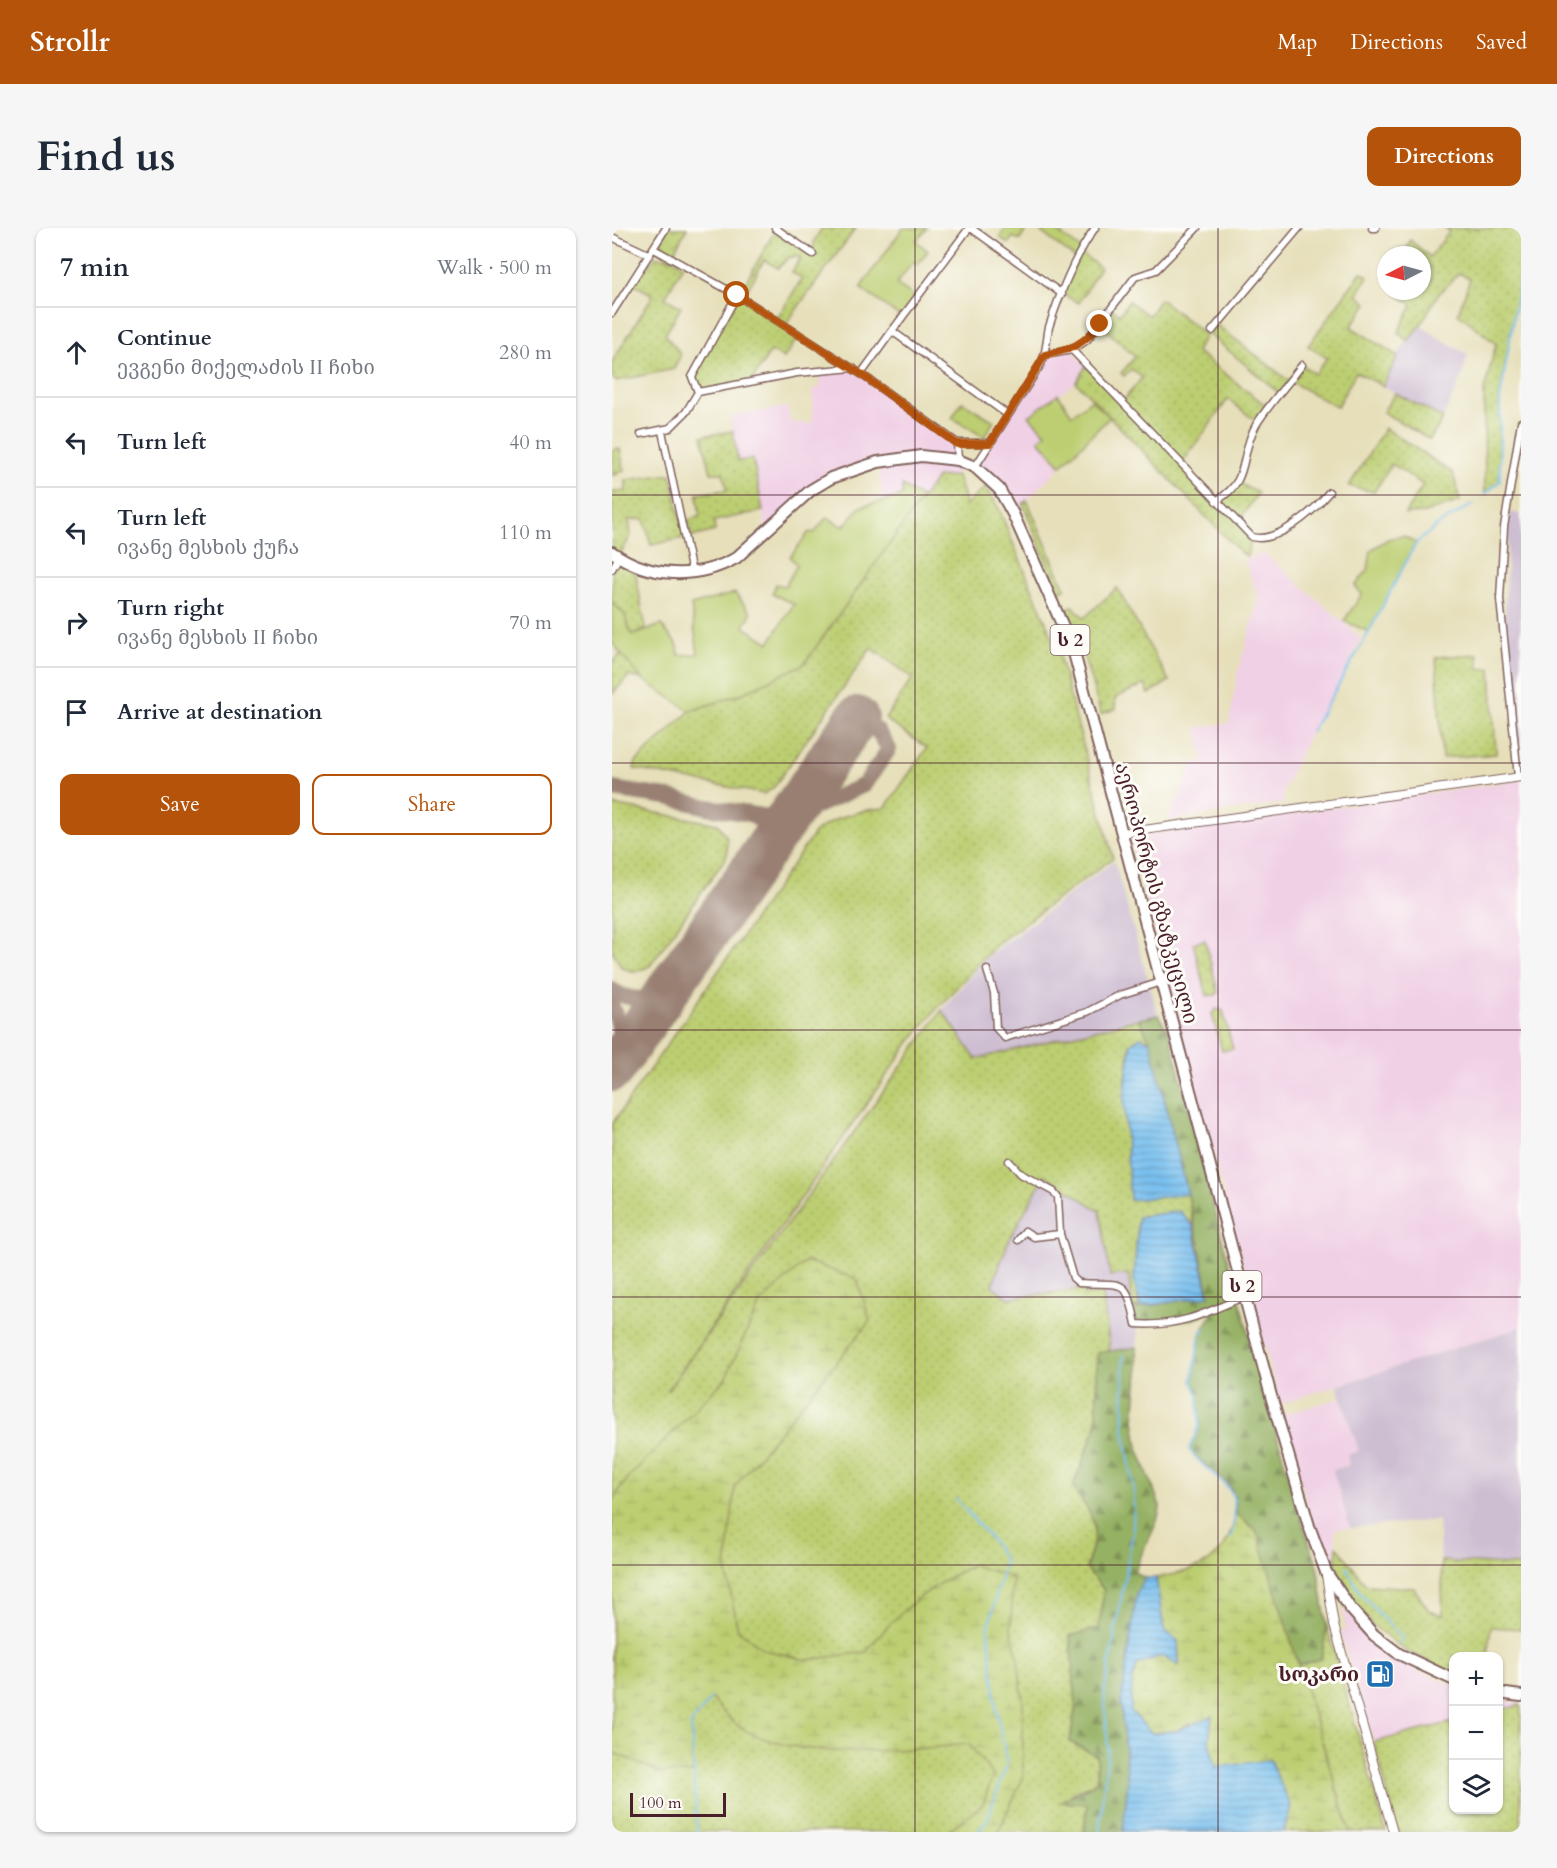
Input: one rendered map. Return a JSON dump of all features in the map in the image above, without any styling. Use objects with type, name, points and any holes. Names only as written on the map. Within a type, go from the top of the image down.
[{"type":"highway","name":"აეროპორტის გზატკეცილი","points":[[615,554],[649,570],[692,573],[722,566],[736,558],[811,490],[855,468],[900,457],[944,457],[958,460],[975,467],[993,481],[1014,514],[1073,649],[1245,1296],[1309,1526],[1326,1572],[1350,1608],[1374,1635],[1399,1654],[1449,1679]]},
{"type":"highway","points":[[1503,1694],[1521,1696]]},
{"type":"street","points":[[612,313],[666,228]]},
{"type":"street","points":[[775,228],[813,254]]},
{"type":"street","points":[[861,374],[970,228],[1062,294]]},
{"type":"street","points":[[975,467],[1045,355],[1049,329],[1062,294],[1074,264],[1095,228]]},
{"type":"street","points":[[1045,355],[1072,350],[1087,340],[1135,277],[1156,270],[1197,228]]},
{"type":"street","points":[[1212,331],[1299,228]]},
{"type":"street","points":[[612,237],[652,252],[737,295],[853,368],[957,444],[990,443]]},
{"type":"street","points":[[698,392],[692,377],[737,295]]},
{"type":"street","points":[[892,331],[1008,415]]},
{"type":"street","points":[[1072,350],[1252,537],[1261,540],[1304,518],[1329,492]]},
{"type":"street","points":[[1216,501],[1236,487],[1246,444],[1258,423],[1302,365]]},
{"type":"street","points":[[641,434],[662,431],[678,421],[698,392],[797,373],[853,368]]},
{"type":"street","points":[[1122,833],[1520,777],[1500,599],[1504,527],[1521,422]]},
{"type":"street","points":[[662,431],[692,573]]},
{"type":"street","points":[[957,444],[958,460]]},
{"type":"street","points":[[612,569],[615,554]]},
{"type":"street","points":[[987,970],[994,993],[996,1028],[1005,1038],[1087,1012],[1120,995],[1161,982]]},
{"type":"street","points":[[1009,1161],[1021,1174],[1054,1192],[1058,1197],[1060,1234],[1073,1278],[1079,1283],[1121,1285],[1130,1293],[1136,1324],[1162,1326],[1194,1319],[1245,1296]]},
{"type":"street","points":[[1018,1239],[1026,1231],[1034,1237],[1060,1234]]},
{"type":"street","points":[[1326,1572],[1334,1624],[1393,1832]]},
{"type":"shaded area","points":[[1420,326],[1468,355],[1462,376],[1443,418],[1383,386],[1402,348]]},
{"type":"shaded area","points":[[1072,350],[1086,366],[1076,382],[1029,416],[1047,434],[1040,440],[1061,466],[1013,514],[975,467],[1045,355]]},
{"type":"shaded area","points":[[853,368],[957,443],[957,476],[937,477],[922,498],[902,487],[902,496],[882,500],[878,462],[831,478],[766,530],[753,459],[738,461],[730,416],[787,407],[791,423],[812,423],[813,388],[820,388],[820,371]]},
{"type":"shaded area","points":[[1509,512],[1521,514],[1521,771],[1505,615]]},
{"type":"shaded area","points":[[1264,553],[1361,638],[1337,689],[1311,732],[1283,790],[1283,803],[1168,820],[1193,764],[1203,760],[1197,728],[1229,723],[1238,670],[1259,600],[1245,560]]},
{"type":"shaded area","points":[[1521,780],[1521,1327],[1280,1404],[1129,837]]},
{"type":"shaded area","points":[[1114,861],[1158,1015],[976,1059],[942,1010],[987,957]]},
{"type":"shaded area","points":[[1045,1174],[1100,1211],[1110,1275],[1128,1274],[1138,1335],[1137,1347],[1110,1351],[1103,1294],[1083,1296],[1082,1290],[1009,1298],[992,1286],[1009,1240]]},
{"type":"shaded area","points":[[1521,1327],[1521,1566],[1441,1561],[1438,1520],[1350,1528],[1333,1470],[1349,1465],[1347,1455],[1359,1451],[1337,1386]]},
{"type":"shaded area","points":[[1341,1398],[1359,1451],[1347,1455],[1350,1464],[1333,1470],[1350,1528],[1335,1529],[1335,1575],[1313,1525],[1282,1415]]},
{"type":"shaded area","points":[[1342,1607],[1397,1659],[1449,1683],[1449,1723],[1374,1742],[1340,1632],[1346,1630]]},
{"type":"shaded area","points":[[1503,1699],[1521,1704],[1503,1709]]},
{"type":"green space","points":[[667,228],[687,228],[671,258],[683,265],[665,298],[681,307],[665,335],[681,354],[674,369],[616,381],[612,378],[612,362],[653,295],[632,283],[656,257],[669,258],[658,249]]},
{"type":"green space","points":[[822,228],[856,228],[785,325],[800,335],[784,358],[771,351],[751,382],[698,392],[692,377],[776,229],[813,253],[814,241]],"holes":[[[789,257],[801,257],[792,272],[802,279],[776,320],[743,298],[764,260],[778,268]]]},
{"type":"green space","points":[[903,228],[927,228],[916,241],[928,251],[917,265],[913,262],[896,284],[917,298],[902,318],[860,288]]},
{"type":"green space","points":[[1005,228],[1027,228],[1020,240],[1013,237],[1008,244],[1000,237]]},
{"type":"green space","points":[[1036,228],[1052,228],[1081,249],[1076,259]]},
{"type":"green space","points":[[1445,228],[1521,228],[1521,272],[1500,399],[1500,481],[1485,494],[1484,391],[1496,344],[1458,313],[1470,279],[1459,273],[1437,296],[1420,326],[1408,341],[1398,333],[1412,305],[1405,300],[1431,300],[1431,256],[1450,231]]},
{"type":"green space","points":[[1410,240],[1417,246],[1408,246]]},
{"type":"green space","points":[[1080,253],[1100,267],[1079,303],[1062,294]]},
{"type":"green space","points":[[1361,272],[1368,276],[1357,295],[1367,303],[1351,327],[1398,356],[1383,386],[1356,372],[1337,407],[1290,381],[1280,394],[1209,334],[1217,325],[1289,381],[1302,365],[1315,374],[1327,358],[1308,346]]},
{"type":"green space","points":[[1160,299],[1206,335],[1196,351],[1269,408],[1258,423],[1228,399],[1181,465],[1216,501],[1238,483],[1258,493],[1238,522],[1252,537],[1247,556],[1240,552],[1076,382],[1086,366],[1121,403],[1142,378],[1132,369],[1124,376],[1121,373],[1135,357],[1100,324],[1111,308],[1120,314],[1129,301],[1149,316]]},
{"type":"green space","points":[[1395,393],[1443,418],[1430,440],[1383,412]]},
{"type":"green space","points":[[1058,394],[1072,415],[1091,400],[1110,417],[1061,466],[1039,440],[1046,434],[1029,416]]},
{"type":"green space","points":[[962,402],[994,421],[984,437],[952,418]]},
{"type":"green space","points":[[1385,428],[1453,473],[1460,501],[1424,513],[1405,514],[1423,485],[1392,464],[1374,492],[1349,486]]},
{"type":"green space","points":[[733,431],[738,461],[753,459],[763,511],[714,521],[715,531],[692,537],[688,520],[700,516],[697,494],[727,490],[723,473],[711,473],[702,436]]},
{"type":"green space","points":[[620,449],[624,470],[613,476],[612,451]]},
{"type":"green space","points":[[671,474],[684,538],[651,545],[644,519],[629,520],[631,535],[619,557],[612,552],[612,492],[626,491],[626,480]]},
{"type":"green space","points":[[957,476],[966,505],[986,487],[999,509],[1058,651],[1113,858],[998,943],[933,1013],[909,1043],[667,1391],[942,1010],[976,1059],[1139,1019],[1150,1041],[1140,1037],[1130,1044],[1124,1099],[1130,1200],[1188,1194],[1193,1226],[1180,1211],[1138,1217],[1134,1280],[1140,1307],[1133,1308],[1128,1274],[1110,1276],[1100,1211],[1045,1175],[1009,1240],[992,1286],[1009,1298],[1083,1289],[1084,1295],[1103,1293],[1110,1351],[1097,1353],[1097,1424],[1073,1487],[1094,1525],[1093,1543],[1086,1568],[1104,1590],[1099,1629],[1070,1636],[1076,1704],[1070,1741],[1097,1756],[1097,1782],[1078,1790],[1062,1802],[1087,1804],[1084,1832],[612,1832],[612,1124],[815,832],[848,815],[885,808],[927,748],[885,719],[913,678],[871,648],[774,787],[764,794],[634,769],[636,762],[690,711],[741,694],[804,664],[937,477]]},
{"type":"green space","points":[[902,486],[922,498],[804,664],[741,694],[690,711],[642,679],[612,643],[612,602],[624,614],[632,636],[661,625],[678,646],[679,655],[698,654],[691,605],[735,593],[751,613],[744,627],[769,643],[794,604],[772,594],[776,584],[785,586],[797,565],[790,557],[809,532],[814,533],[827,517],[843,527],[860,507],[902,496]]},
{"type":"green space","points":[[1027,500],[1065,589],[1059,592],[1023,504]]},
{"type":"green space","points":[[1403,536],[1416,543],[1369,632],[1344,621],[1362,594],[1355,586],[1368,570],[1371,550],[1388,539]]},
{"type":"green space","points":[[619,557],[634,565],[646,629],[632,636],[624,614],[612,602],[612,569]]},
{"type":"green space","points":[[1117,588],[1169,681],[1149,694],[1145,684],[1115,698],[1116,709],[1101,714],[1075,626],[1067,609],[1073,606],[1084,618]]},
{"type":"green space","points":[[622,652],[642,679],[629,676],[612,694],[612,663]]},
{"type":"green space","points":[[1478,654],[1479,669],[1491,668],[1496,754],[1442,758],[1436,657]]},
{"type":"green space","points":[[612,805],[718,824],[727,838],[727,856],[650,966],[636,972],[622,968],[612,951]]},
{"type":"green space","points":[[1205,940],[1218,992],[1216,995],[1207,996],[1193,943]]},
{"type":"green space","points":[[1216,1009],[1223,1011],[1233,1049],[1222,1051],[1212,1014]]},
{"type":"green space","points":[[1158,1015],[1169,1032],[1225,1250],[1297,1507],[1317,1565],[1327,1627],[1321,1659],[1298,1665],[1257,1532],[1236,1513],[1235,1496],[1230,1487],[1189,1449],[1199,1426],[1198,1395],[1192,1381],[1200,1335],[1215,1309],[1194,1319],[1136,1324],[1133,1309],[1209,1295],[1188,1194],[1150,1041],[1139,1019]]},
{"type":"green space","points":[[806,1261],[857,1279],[870,1321],[735,1486],[726,1569],[738,1630],[765,1650],[807,1660],[866,1652],[901,1613],[928,1591],[957,1573],[973,1565],[1013,1578],[1011,1629],[1018,1660],[1023,1702],[1023,1778],[998,1832],[947,1832],[983,1804],[993,1775],[969,1744],[882,1751],[818,1750],[787,1745],[760,1737],[737,1725],[711,1698],[691,1724],[693,1773],[661,1773],[612,1752],[612,1501],[628,1478],[725,1379],[760,1303]]},
{"type":"green space","points":[[1137,1347],[1138,1374],[1134,1420],[1138,1448],[1160,1506],[1159,1514],[1135,1573],[1145,1578],[1137,1592],[1121,1704],[1128,1782],[1123,1832],[1084,1832],[1087,1804],[1061,1802],[1097,1782],[1097,1756],[1070,1742],[1076,1704],[1070,1636],[1099,1628],[1104,1590],[1086,1568],[1093,1543],[1094,1525],[1073,1487],[1097,1424],[1097,1353]]},
{"type":"green space","points":[[1236,1513],[1257,1532],[1350,1832],[1284,1832],[1291,1806],[1216,1767],[1209,1742],[1190,1723],[1176,1731],[1152,1733],[1131,1711],[1132,1679],[1138,1664],[1162,1656],[1179,1665],[1178,1641],[1164,1630],[1156,1578],[1199,1567],[1210,1561],[1226,1543]]},
{"type":"green space","points":[[1337,1546],[1366,1585],[1414,1588],[1429,1611],[1443,1615],[1441,1561],[1521,1566],[1521,1629],[1491,1627],[1488,1652],[1449,1652],[1449,1671],[1406,1651],[1371,1624],[1335,1575]]},
{"type":"green space","points":[[1327,1627],[1386,1832],[1350,1832],[1298,1665],[1321,1659]]},
{"type":"green space","points":[[1521,1705],[1521,1832],[1398,1832],[1374,1742],[1449,1723],[1449,1814],[1503,1814],[1503,1709]]},
{"type":"water","points":[[1140,1037],[1150,1041],[1188,1194],[1130,1200],[1124,1099],[1131,1044]]},
{"type":"water","points":[[1180,1211],[1193,1226],[1209,1296],[1140,1307],[1134,1280],[1138,1217]]},
{"type":"water","points":[[1145,1578],[1156,1578],[1164,1630],[1178,1641],[1179,1666],[1162,1656],[1138,1664],[1132,1679],[1131,1711],[1152,1733],[1176,1731],[1212,1716],[1209,1742],[1216,1767],[1270,1760],[1291,1806],[1284,1832],[1123,1832],[1128,1782],[1121,1704],[1137,1592]]},
{"type":"waterway","points":[[1485,494],[1500,481],[1500,399],[1521,272]]},
{"type":"waterway","points":[[1311,732],[1369,632],[1416,543],[1441,523],[1473,504]]},
{"type":"waterway","points":[[1205,1328],[1200,1335],[1192,1381],[1198,1395],[1199,1426],[1189,1449],[1232,1494],[1234,1518],[1231,1538]]},
{"type":"waterway","points":[[1099,1832],[1108,1750],[1104,1694],[1133,1532],[1134,1493],[1124,1428],[1123,1355]]},
{"type":"waterway","points":[[956,1499],[990,1538],[1005,1561],[988,1629],[996,1707],[1007,1764],[986,1823],[977,1832]]},
{"type":"waterway","points":[[1347,1568],[1360,1593],[1396,1632],[1403,1636],[1400,1643]]},
{"type":"waterway","points":[[697,1832],[691,1724],[711,1698]]},
{"type":"taxiway","points":[[612,789],[786,820],[864,785],[889,749],[877,730],[859,725],[844,725],[832,731],[820,746],[820,771]]},
{"type":"taxiway","points":[[753,816],[765,825],[768,837],[757,862]]},
{"type":"taxiway","points":[[612,990],[628,997],[644,999],[658,994],[672,984]]},
{"type":"taxiway","points":[[612,1006],[620,1038],[620,1046],[612,1069]]},
{"type":"runway","points":[[612,1070],[857,718]]},
{"type":"place","name":"სოკარი","points":[[1380,1674]]},
{"type":"route","points":[[737,295],[861,374],[957,444],[990,443],[1045,355],[1072,350],[1087,340],[1100,324]]}]
